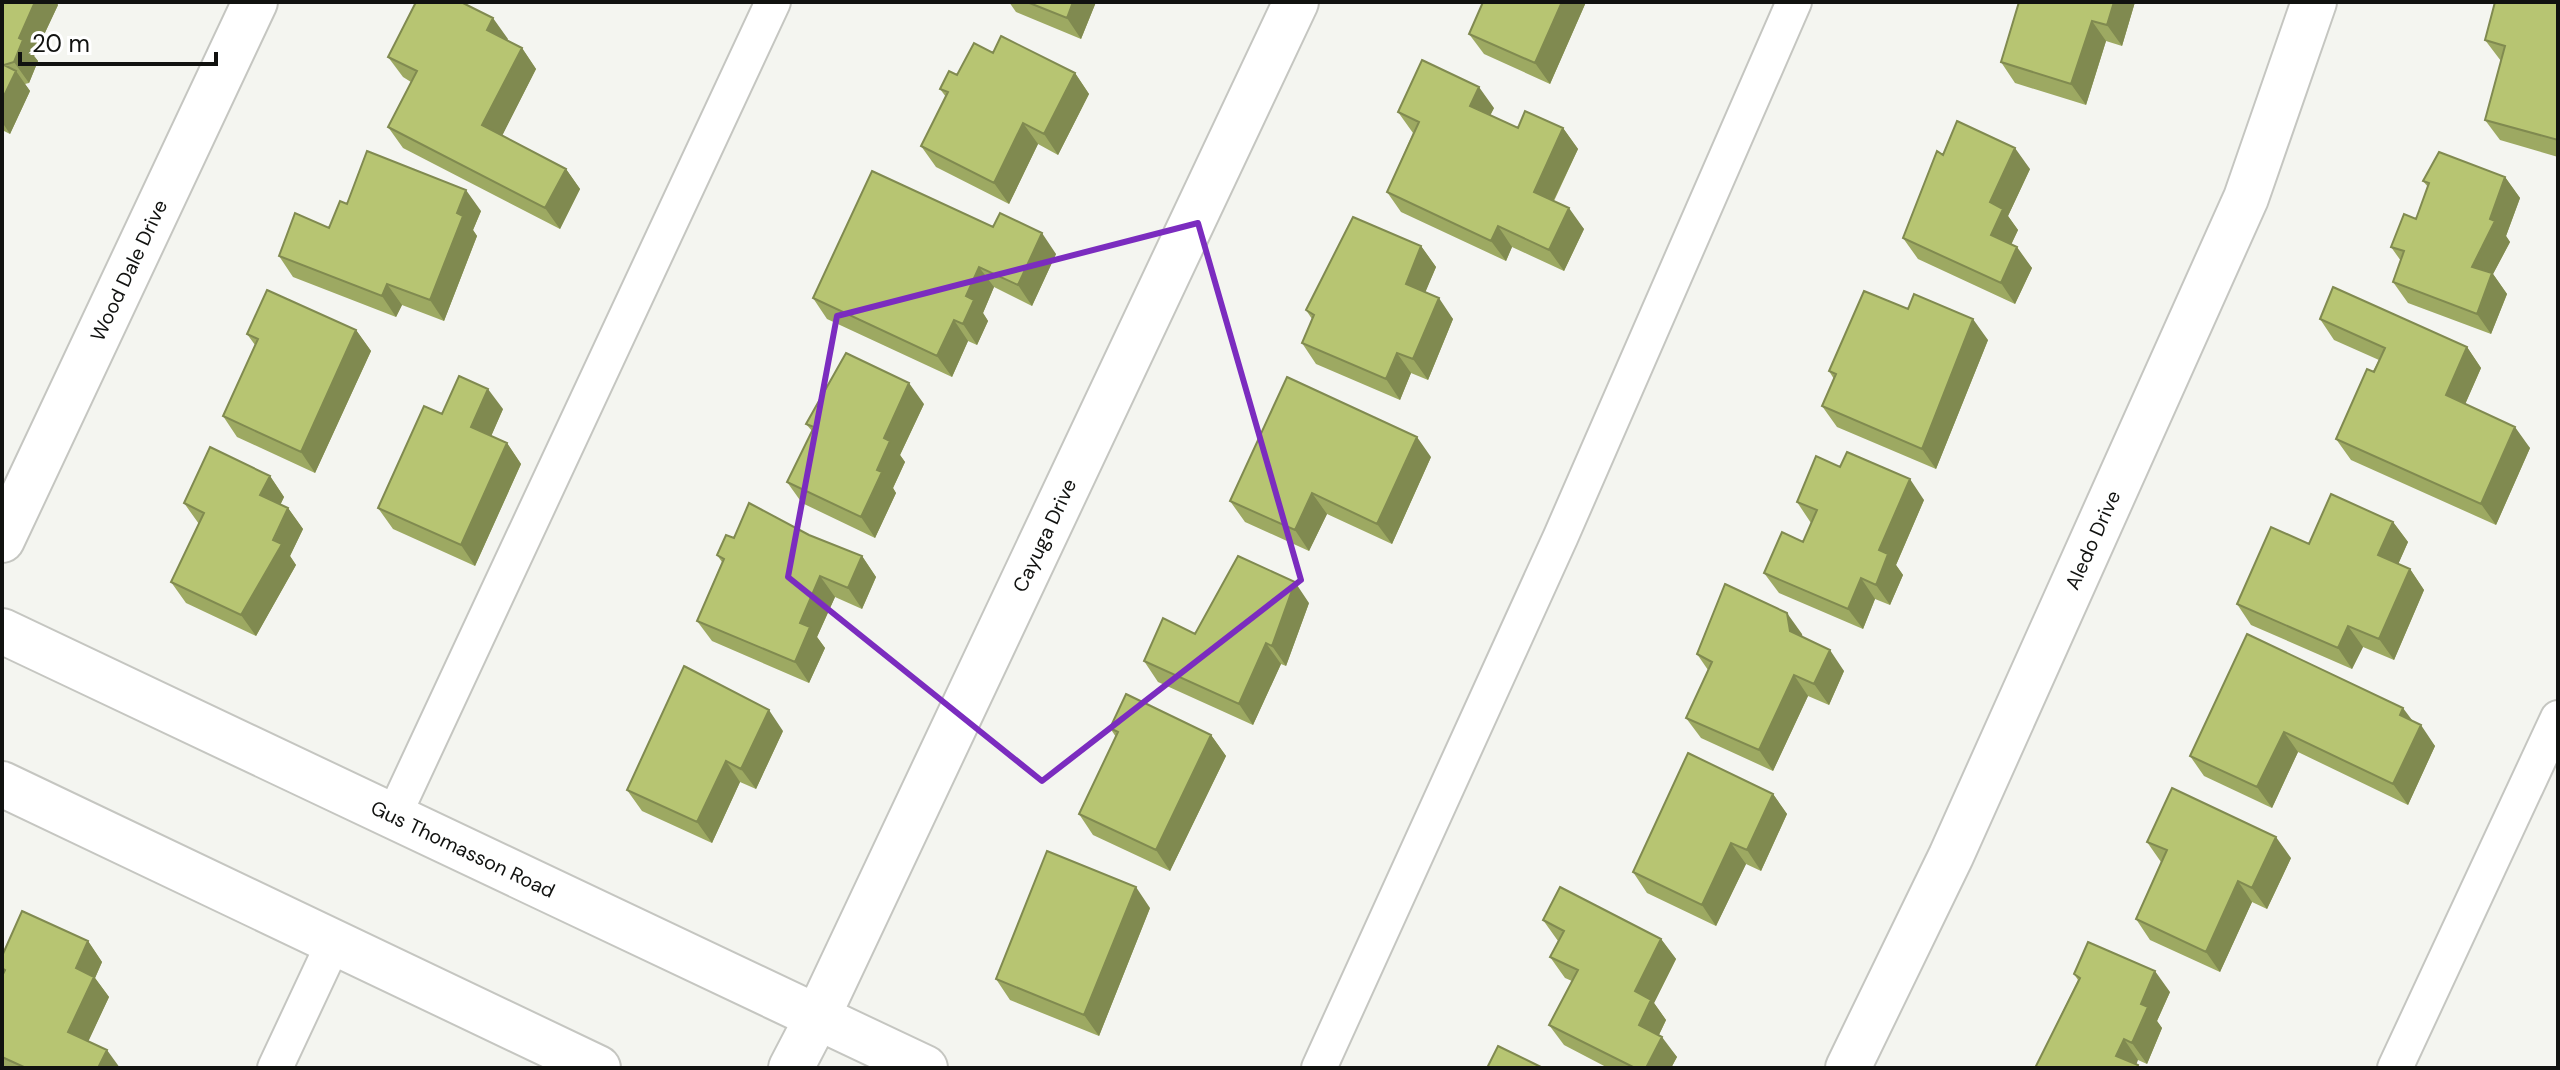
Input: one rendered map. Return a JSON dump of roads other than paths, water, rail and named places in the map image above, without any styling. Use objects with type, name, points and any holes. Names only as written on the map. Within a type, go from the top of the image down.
[{"type":"street","name":"Wood Dale Drive","points":[[2,540],[255,2]]},
{"type":"street","name":"Cayuga Drive","points":[[791,1068],[1296,2]]},
{"type":"street","name":"Aledo Drive","points":[[1848,1068],[1951,856],[2246,198],[2314,2]]},
{"type":"street","name":"Gus Thomasson Road","points":[[2,631],[925,1068]]},
{"type":"street","points":[[2,784],[598,1068]]},
{"type":"lane","points":[[393,817],[773,2]]},
{"type":"lane","points":[[1319,1068],[1561,536],[1794,2]]},
{"type":"lane","points":[[2395,1068],[2558,718]]},
{"type":"lane","points":[[275,1068],[334,942]]}]
